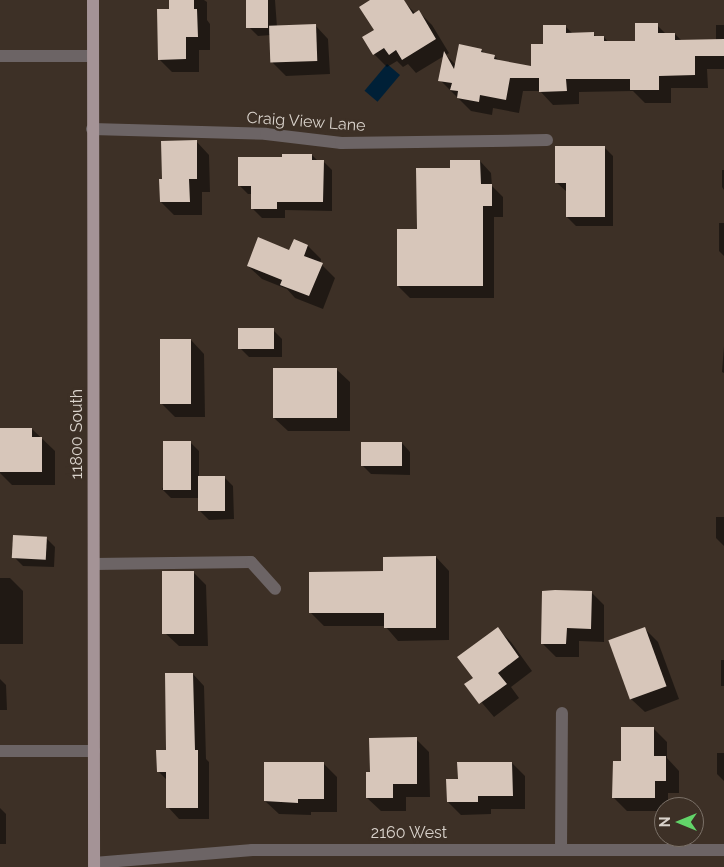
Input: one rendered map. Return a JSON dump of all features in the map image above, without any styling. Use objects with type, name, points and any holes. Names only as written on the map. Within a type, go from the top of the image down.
[{"type":"main road","name":"11800 South","points":[[93,0],[94,865]]},
{"type":"street","points":[[0,56],[92,56]]},
{"type":"street","name":"Craig View Lane","points":[[92,129],[266,134],[341,143],[547,140]]},
{"type":"street","points":[[94,564],[251,562],[274,589]]},
{"type":"street","points":[[561,850],[562,713]]},
{"type":"street","points":[[0,751],[94,752]]},
{"type":"street","name":"2160 West","points":[[94,865],[252,850],[724,850]]},
{"type":"water","points":[[387,64],[400,75],[378,102],[365,91]]},
{"type":"building","points":[[169,0],[194,0],[194,9],[197,9],[198,37],[186,37],[186,59],[158,60],[157,9],[169,9]]},
{"type":"building","points":[[246,0],[268,0],[268,28],[246,28]]},
{"type":"building","points":[[370,0],[404,0],[413,14],[419,10],[436,39],[402,60],[396,50],[389,55],[384,48],[373,55],[362,37],[374,30],[359,7]]},
{"type":"building","points":[[635,23],[658,23],[658,33],[675,33],[675,40],[724,39],[724,56],[695,56],[695,75],[659,76],[659,90],[630,90],[630,79],[566,79],[567,91],[539,92],[539,78],[510,78],[506,100],[480,95],[479,102],[457,98],[458,91],[450,90],[452,83],[438,81],[444,51],[454,69],[459,44],[482,49],[481,52],[495,55],[494,59],[531,66],[531,44],[543,44],[543,25],[566,25],[566,33],[594,32],[594,36],[604,36],[604,41],[635,41]]},
{"type":"building","points":[[316,24],[317,61],[270,63],[269,26]]},
{"type":"building","points":[[197,140],[197,179],[189,179],[190,202],[160,202],[159,179],[162,179],[161,141]]},
{"type":"building","points":[[555,146],[605,146],[605,217],[566,217],[566,183],[555,183]]},
{"type":"building","points":[[282,154],[312,154],[312,160],[324,160],[323,202],[277,202],[277,209],[251,209],[251,186],[238,186],[238,157],[282,157]]},
{"type":"building","points":[[450,160],[480,160],[481,184],[492,184],[492,206],[483,206],[483,286],[397,286],[397,229],[417,229],[416,168],[450,168]]},
{"type":"building","points":[[258,237],[289,250],[294,239],[308,245],[304,256],[323,263],[309,296],[280,285],[282,280],[247,266]]},
{"type":"building","points":[[238,328],[274,328],[274,349],[238,349]]},
{"type":"building","points":[[160,339],[191,339],[191,404],[160,404]]},
{"type":"building","points":[[273,368],[337,368],[337,418],[273,418]]},
{"type":"building","points":[[0,428],[32,428],[32,437],[42,437],[42,472],[0,472]]},
{"type":"building","points":[[163,441],[191,441],[191,490],[163,490]]},
{"type":"building","points":[[361,442],[402,442],[402,466],[361,466]]},
{"type":"building","points":[[198,476],[225,476],[225,511],[198,511]]},
{"type":"building","points":[[13,535],[47,537],[46,560],[12,558]]},
{"type":"building","points":[[436,556],[436,628],[384,628],[384,613],[309,613],[309,572],[383,571],[383,557]]},
{"type":"building","points":[[162,571],[194,571],[194,634],[162,634]]},
{"type":"building","points":[[542,591],[592,591],[591,629],[567,628],[566,644],[541,644]]},
{"type":"building","points":[[498,627],[519,657],[498,673],[507,684],[479,704],[464,684],[473,678],[457,657]]},
{"type":"building","points":[[645,627],[667,686],[630,700],[608,640]]},
{"type":"building","points":[[165,673],[193,673],[195,750],[198,750],[198,808],[166,808],[166,772],[157,772],[156,750],[166,750]]},
{"type":"building","points":[[621,727],[654,727],[654,756],[666,756],[666,781],[655,781],[654,798],[612,798],[613,761],[621,761]]},
{"type":"building","points":[[417,737],[417,784],[393,784],[393,798],[366,798],[366,772],[370,772],[369,738]]},
{"type":"building","points":[[264,762],[324,762],[324,799],[298,799],[298,803],[264,801]]},
{"type":"building","points":[[457,762],[512,762],[513,796],[478,796],[478,802],[447,802],[446,779],[458,779]]}]
